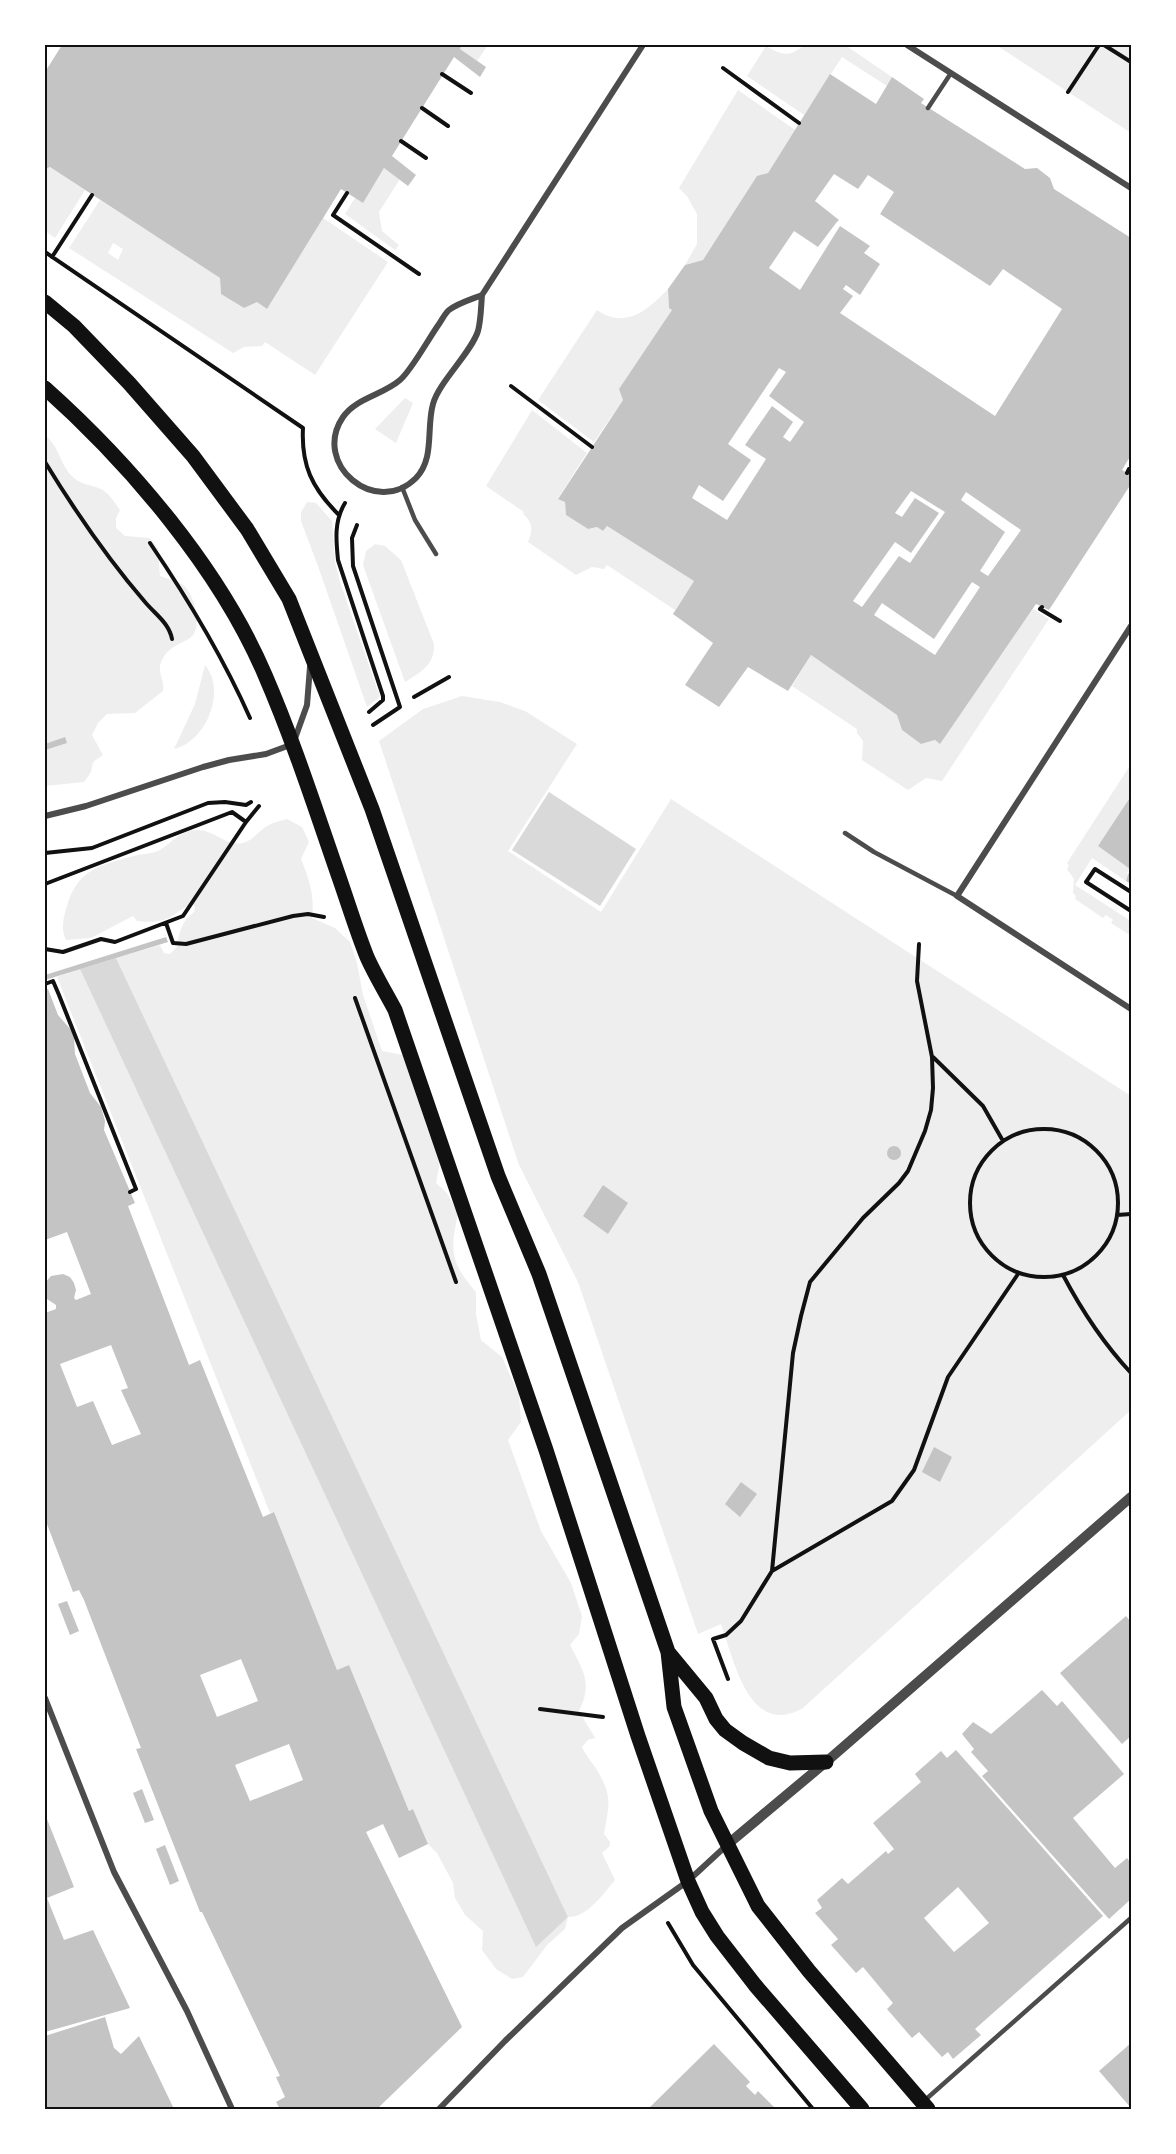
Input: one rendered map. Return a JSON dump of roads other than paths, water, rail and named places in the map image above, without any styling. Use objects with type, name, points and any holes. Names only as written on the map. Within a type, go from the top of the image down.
[{"type":"main road","points":[[45,302],[74,326],[194,456],[248,529],[289,599],[372,809],[498,1176],[539,1274],[668,1652],[674,1707],[711,1811],[758,1906],[809,1971],[925,2106]]},
{"type":"main road","points":[[45,388],[74,414],[147,492],[211,578],[242,628],[264,674],[293,744],[368,958],[395,1010],[546,1450],[645,1757],[688,1881],[702,1912],[717,1936],[755,1985],[862,2109]]},
{"type":"main road","points":[[668,1652],[706,1698],[716,1719],[725,1730],[743,1743],[768,1758],[790,1763],[826,1762]]},
{"type":"street","points":[[483,295],[449,310],[400,380],[353,406],[343,417],[336,431],[334,446],[337,461],[345,474],[356,484],[370,491],[387,491],[402,488],[416,478],[429,450],[428,433],[433,403],[478,332],[483,295],[643,45]]},
{"type":"street","points":[[908,45],[1131,189]]},
{"type":"street","points":[[1131,626],[957,896],[1131,1009]]},
{"type":"street","points":[[45,816],[86,806],[229,760],[266,754],[293,744],[308,705],[311,650]]},
{"type":"street","points":[[439,2109],[505,2041],[622,1929],[688,1881],[1131,1497]]},
{"type":"street","points":[[45,1698],[114,1872],[187,2012],[232,2109]]},
{"type":"lane","points":[[928,108],[951,73]]},
{"type":"lane","points":[[402,488],[415,520],[436,554]]},
{"type":"lane","points":[[845,833],[874,852],[957,896]]},
{"type":"lane","points":[[925,2106],[1131,1918]]}]
